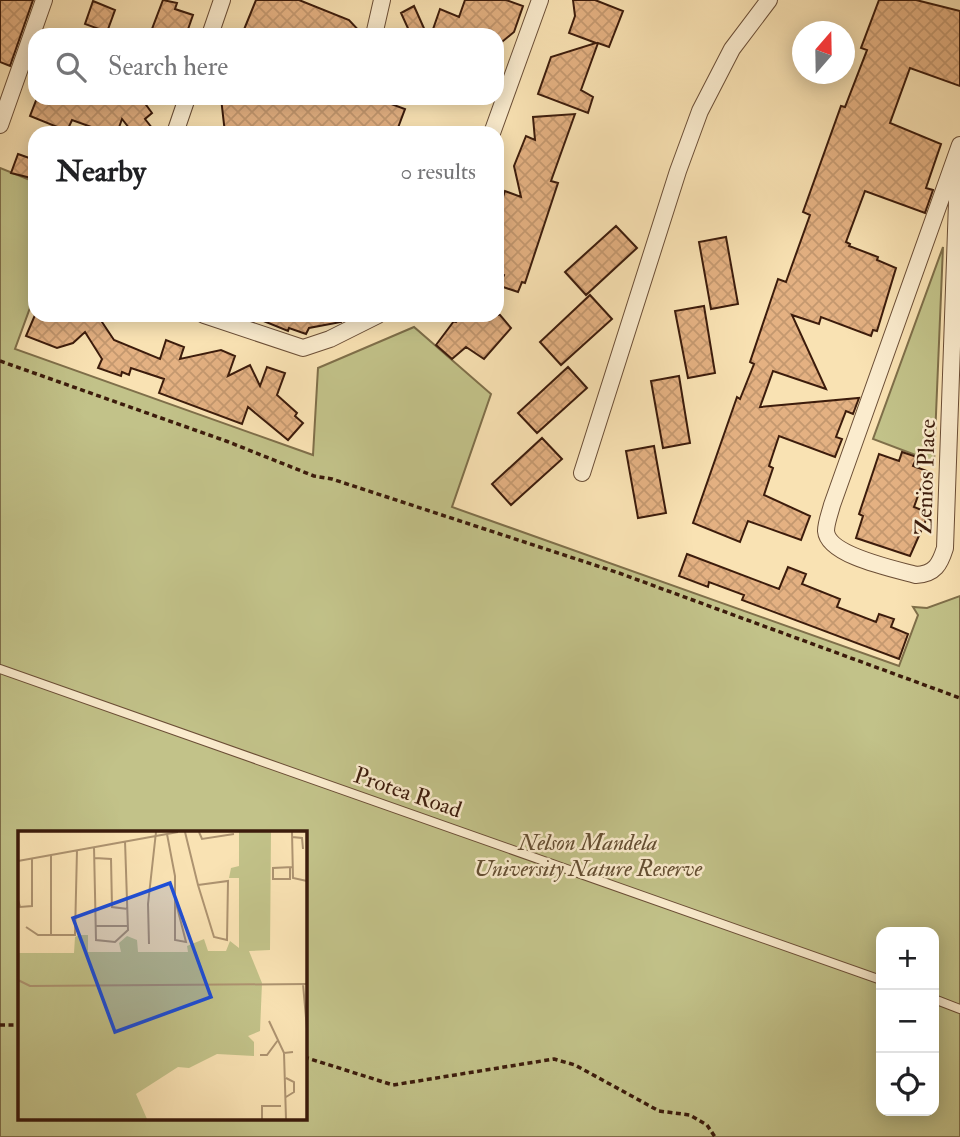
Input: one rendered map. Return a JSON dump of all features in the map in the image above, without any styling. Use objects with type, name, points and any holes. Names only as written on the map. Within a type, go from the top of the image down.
[{"type":"street","points":[[34,28],[44,0]]},
{"type":"street","points":[[212,28],[222,0]]},
{"type":"street","points":[[376,28],[382,0]]},
{"type":"street","points":[[504,90],[540,0]]},
{"type":"street","points":[[582,473],[678,171],[700,111],[732,49],[769,0]]},
{"type":"street","points":[[0,125],[28,45]]},
{"type":"street","points":[[177,126],[185,105]]},
{"type":"street","points":[[494,126],[499,105]]},
{"type":"street","name":"Zenios Place","points":[[958,152],[945,548],[936,568],[927,575],[916,575],[839,550],[829,540],[826,531],[832,505],[958,152]]},
{"type":"street","points":[[225,322],[303,348],[330,339],[364,322]]},
{"type":"lane","name":"Protea Road","points":[[0,669],[876,978]]},
{"type":"lane","points":[[939,1001],[960,1009]]},
{"type":"path","points":[[0,361],[226,441],[314,476],[332,479],[619,573],[960,698]]},
{"type":"path","points":[[0,1025],[18,1026]]},
{"type":"path","points":[[306,1059],[393,1085],[554,1059],[575,1065],[659,1111],[690,1115],[707,1125],[715,1137]]},
{"type":"green space","name":"Nelson Mandela University Nature Reserve","points":[[0,168],[28,179],[28,313],[15,349],[313,455],[318,368],[414,327],[491,394],[452,507],[899,666],[918,615],[913,607],[927,608],[960,596],[960,1137],[0,1137]]},
{"type":"green space","points":[[943,247],[934,462],[873,439]]},
{"type":"building","points":[[0,0],[33,0],[10,66],[0,62]]},
{"type":"building","points":[[163,0],[177,3],[175,9],[193,15],[188,28],[152,28]]},
{"type":"building","points":[[256,0],[299,0],[349,20],[356,28],[245,28]]},
{"type":"building","points":[[465,0],[506,0],[523,6],[514,32],[504,40],[504,28],[433,28],[440,9],[459,17]]},
{"type":"building","points":[[573,0],[595,0],[623,11],[609,47],[598,43],[581,90],[593,97],[588,113],[538,94],[551,57],[596,43],[569,33],[575,16]]},
{"type":"building","points":[[879,0],[916,0],[960,11],[960,86],[910,68],[890,123],[941,144],[926,188],[933,190],[925,213],[865,191],[846,242],[849,246],[878,257],[877,260],[896,268],[877,331],[873,330],[871,336],[821,317],[819,324],[792,315],[826,389],[773,371],[760,407],[859,398],[853,414],[846,411],[836,437],[842,439],[835,457],[779,436],[769,466],[773,468],[764,495],[810,516],[801,540],[748,521],[740,542],[693,523],[737,397],[740,399],[754,364],[750,362],[778,279],[786,282],[810,215],[803,212],[841,106],[845,107],[855,84],[867,50],[861,48]]},
{"type":"building","points":[[93,1],[115,10],[108,28],[85,24]]},
{"type":"building","points":[[414,6],[424,28],[408,28],[401,13]]},
{"type":"building","points":[[34,105],[146,105],[152,113],[145,119],[150,126],[128,126],[122,119],[120,126],[89,126],[72,120],[69,126],[55,126],[30,116]]},
{"type":"building","points":[[222,105],[394,105],[405,109],[399,126],[224,126]]},
{"type":"building","points":[[575,114],[551,181],[558,183],[525,283],[522,282],[518,292],[504,287],[504,194],[505,191],[521,197],[514,166],[526,136],[535,140],[533,117]]},
{"type":"building","points":[[18,154],[28,158],[28,177],[11,173]]},
{"type":"building","points":[[616,226],[637,248],[586,295],[565,272]]},
{"type":"building","points":[[726,237],[738,304],[711,309],[699,242]]},
{"type":"building","points":[[590,295],[612,319],[561,365],[540,342]]},
{"type":"building","points":[[704,306],[715,373],[688,378],[675,311]]},
{"type":"building","points":[[504,320],[511,328],[484,359],[466,347],[452,359],[436,345],[453,322],[504,322]]},
{"type":"building","points":[[32,322],[102,322],[114,340],[160,359],[166,340],[184,347],[180,359],[221,350],[235,356],[228,376],[250,365],[260,386],[267,367],[285,373],[277,395],[297,413],[295,416],[303,423],[288,440],[248,407],[242,424],[159,393],[164,379],[131,368],[129,375],[122,372],[121,376],[98,368],[102,359],[85,332],[73,343],[57,348],[26,336]]},
{"type":"building","points":[[266,322],[341,322],[309,328],[306,334],[289,328],[288,331]]},
{"type":"building","points":[[568,367],[587,388],[537,433],[518,413]]},
{"type":"building","points":[[679,376],[690,443],[663,448],[651,381]]},
{"type":"building","points":[[542,438],[562,459],[511,505],[492,484]]},
{"type":"building","points":[[654,446],[666,513],[638,518],[626,451]]},
{"type":"building","points":[[902,452],[917,457],[913,466],[927,471],[914,507],[929,513],[910,556],[856,538],[863,516],[859,514],[879,454],[899,461]]},
{"type":"building","points":[[687,554],[779,589],[788,567],[806,574],[802,584],[840,599],[837,607],[876,622],[879,614],[894,619],[891,627],[908,634],[899,659],[742,600],[744,595],[709,582],[708,587],[679,576]]}]
